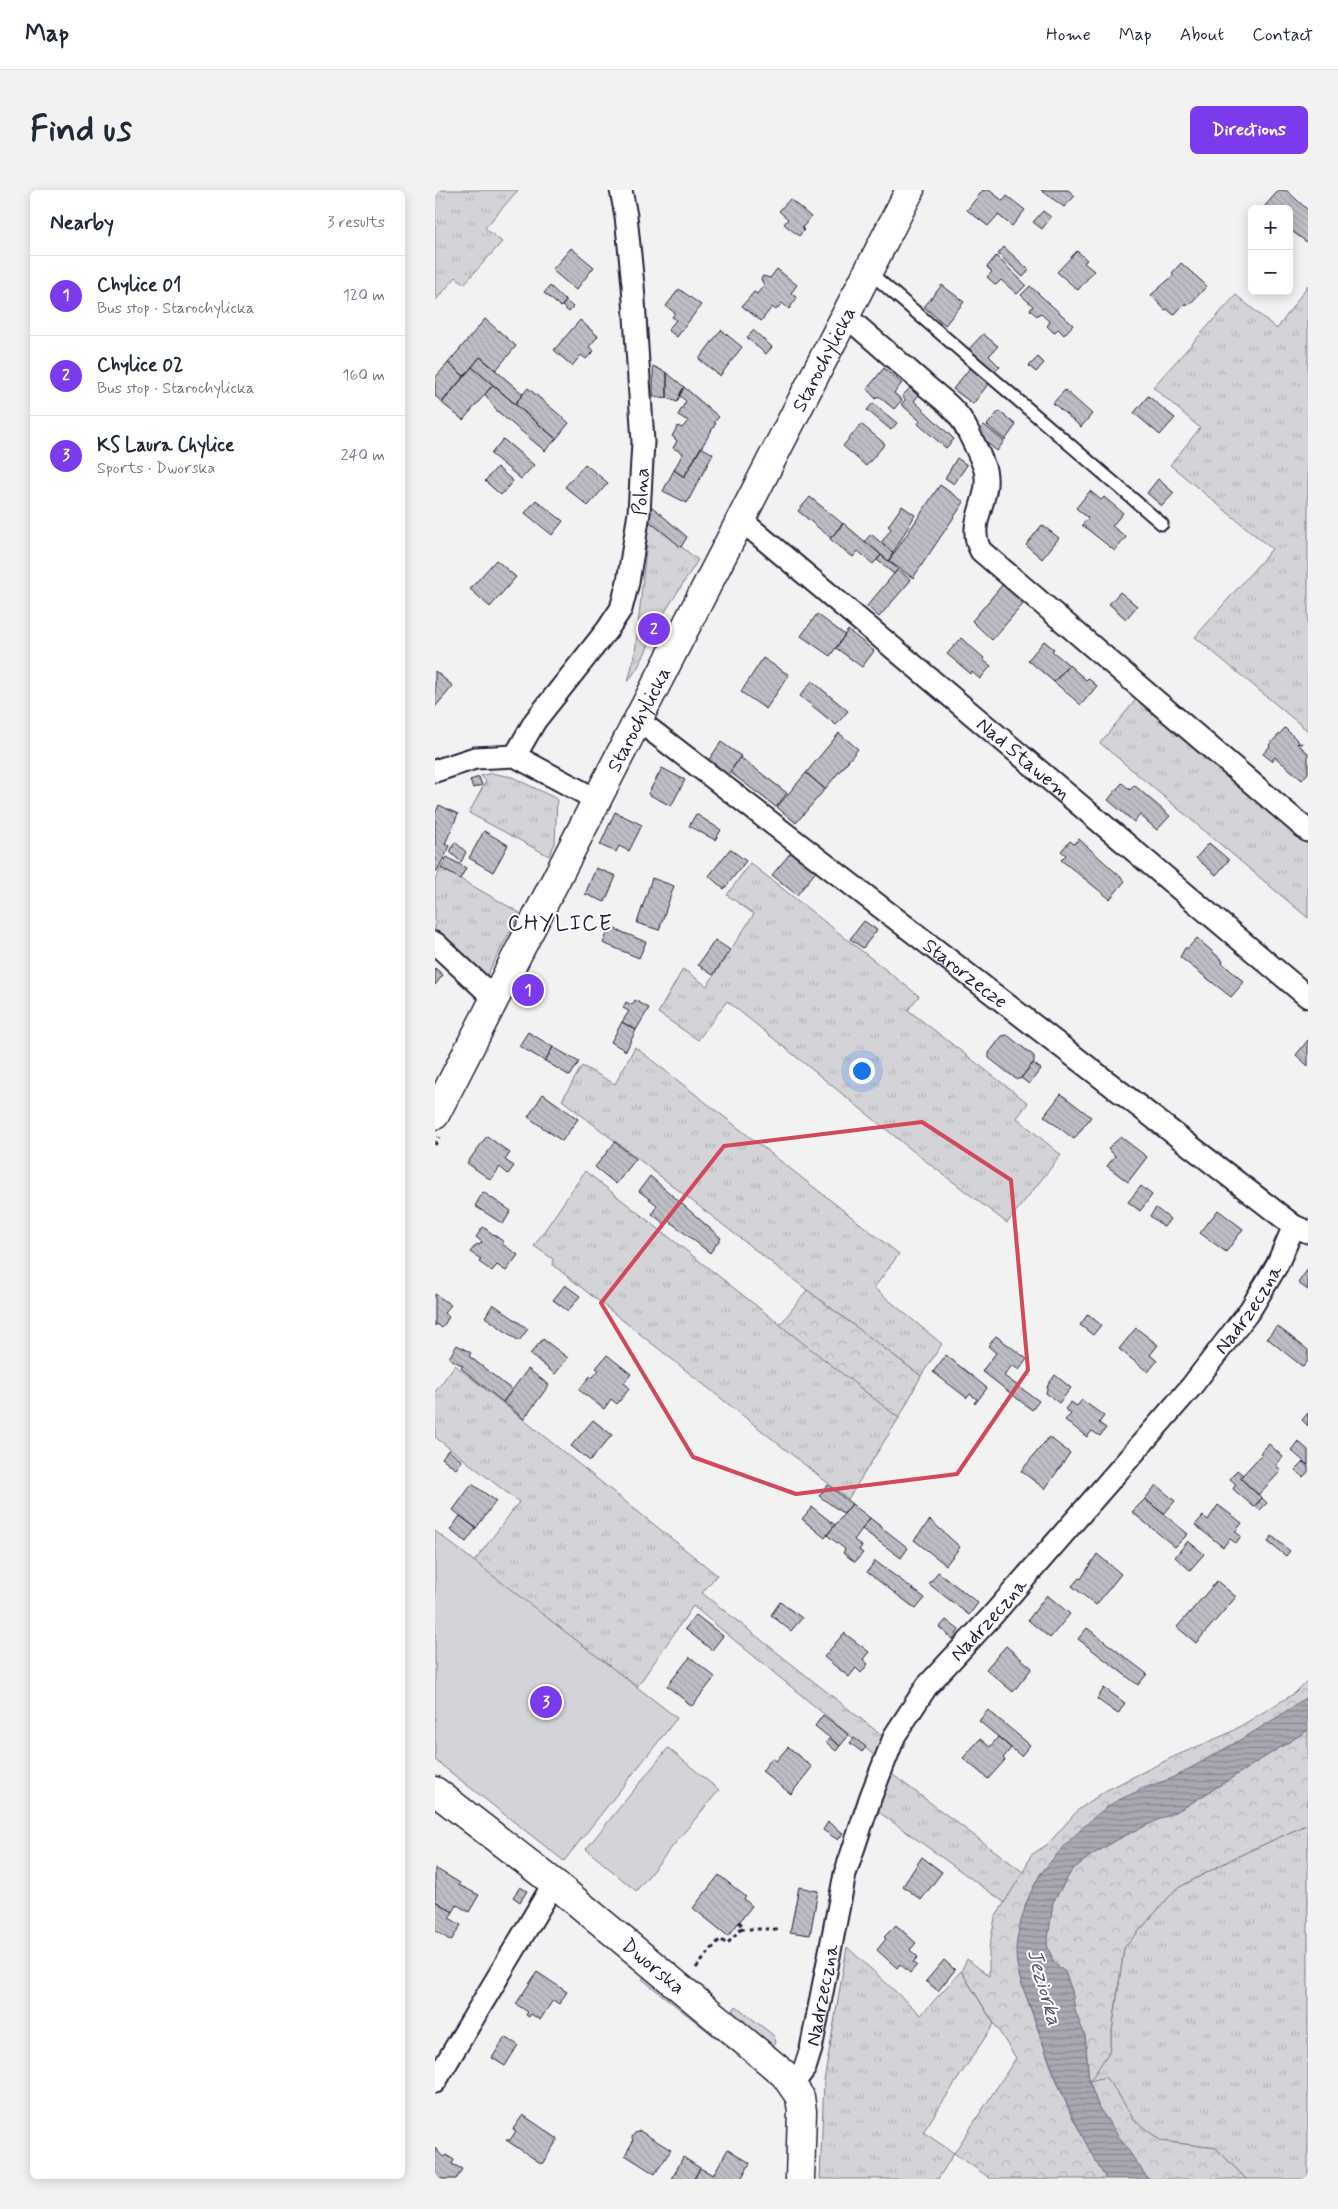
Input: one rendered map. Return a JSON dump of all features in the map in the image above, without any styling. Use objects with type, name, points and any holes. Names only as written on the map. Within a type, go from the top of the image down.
[{"type":"street","name":"Polna","points":[[515,756],[535,721],[607,630],[621,609],[628,582],[639,513],[643,442],[633,285],[626,216],[621,190]]},
{"type":"street","name":"Starochylicka","points":[[435,1115],[909,190]]},
{"type":"street","points":[[846,316],[959,415],[985,470],[985,499],[975,523],[977,543],[981,551],[1308,831]]},
{"type":"street","name":"Nad Stawem","points":[[741,520],[1308,996]]},
{"type":"street","name":"Starorzecze","points":[[638,720],[1301,1229]]},
{"type":"street","points":[[435,771],[475,758],[515,756],[597,800]]},
{"type":"street","points":[[435,943],[494,998]]},
{"type":"street","name":"Nadrzeczna","points":[[793,2084],[805,2068],[811,2049],[845,1874],[874,1787],[895,1735],[927,1686],[991,1617],[1197,1379],[1250,1310],[1301,1229]]},
{"type":"street","name":"Dworska","points":[[435,1791],[554,1883],[770,2060],[793,2084],[800,2096],[802,2111],[800,2179]]},
{"type":"street","points":[[435,2082],[554,1883]]},
{"type":"lane","points":[[868,271],[1162,524]]},
{"type":"path","points":[[696,1968],[720,1939],[727,1944],[743,1926],[739,1922]]},
{"type":"path","points":[[741,1928],[778,1929]]},
{"type":"highlighted area","points":[[922,1122],[1011,1180],[1028,1370],[957,1474],[796,1494],[693,1457],[601,1303],[724,1146]]},
{"type":"green space","points":[[435,190],[518,190],[485,228],[502,242],[464,284],[456,277],[435,301]]},
{"type":"green space","points":[[1308,285],[1308,731],[1195,637],[1272,549],[1170,465],[1200,428],[1153,387],[1236,295],[1277,329]]},
{"type":"green space","points":[[649,521],[698,560],[661,618],[656,616],[643,641],[649,644],[641,662],[628,682],[635,654]]},
{"type":"green space","points":[[1139,696],[1308,844],[1308,918],[1100,743]]},
{"type":"green space","points":[[491,773],[512,777],[557,799],[555,843],[549,856],[469,813],[486,781],[481,776]]},
{"type":"green space","points":[[750,863],[919,996],[908,1010],[1028,1103],[1017,1118],[1061,1155],[1007,1223],[923,1159],[727,1001],[698,1040],[658,1013],[683,969],[707,986],[754,914],[727,895]]},
{"type":"green space","points":[[441,868],[520,913],[486,977],[435,935],[435,880]]},
{"type":"green space","points":[[635,1047],[899,1254],[874,1288],[942,1344],[921,1376],[562,1100],[582,1066],[615,1084]]},
{"type":"green space","points":[[585,1171],[899,1418],[848,1499],[553,1265],[553,1259],[534,1246]]},
{"type":"green space","points":[[807,1290],[921,1376],[899,1418],[780,1325]]},
{"type":"green space","points":[[455,1365],[717,1575],[702,1593],[885,1738],[875,1756],[693,1606],[637,1687],[474,1562],[519,1502],[435,1437],[435,1392]]},
{"type":"green space","points":[[435,1531],[677,1718],[564,1861],[435,1760]]},
{"type":"green space","points":[[1308,1680],[1308,1696],[1271,1722],[1198,1764],[1170,1779],[1140,1789],[1085,1826],[1040,1874],[1025,1905],[1019,1976],[1051,2067],[1071,2115],[1106,2179],[991,2179],[954,2153],[1016,2058],[961,1971],[967,1959],[989,1976],[989,1948],[995,1918],[1031,1855],[1048,1844],[1078,1810],[1105,1791],[1173,1757],[1229,1733],[1295,1693]]},
{"type":"green space","points":[[1308,1730],[1308,1824],[1232,1859],[1176,1889],[1124,1948],[1109,2052],[1090,2081],[1105,2077],[1117,2092],[1134,2120],[1161,2141],[1216,2148],[1246,2179],[1148,2179],[1099,2108],[1089,2081],[1085,2036],[1075,2011],[1072,1991],[1065,1972],[1054,1963],[1047,1945],[1053,1902],[1072,1870],[1093,1854],[1122,1837],[1185,1807]]},
{"type":"green space","points":[[668,1748],[719,1790],[636,1891],[586,1849]]},
{"type":"green space","points":[[889,1772],[1023,1872],[1005,1903],[876,1810]]},
{"type":"green space","points":[[1308,1824],[1308,2179],[1246,2179],[1216,2148],[1161,2141],[1134,2120],[1117,2092],[1089,2081],[1109,2052],[1124,1948],[1176,1889],[1232,1859]]},
{"type":"green space","points":[[847,1947],[921,2015],[961,1971],[994,2024],[923,2132],[954,2153],[938,2179],[820,2179],[824,2081]]},
{"type":"green space","points":[[645,1976],[760,2062],[754,2068],[642,1979]]},
{"type":"green space","points":[[736,2006],[774,2036],[776,2042],[772,2048],[733,2016],[733,2010]]},
{"type":"water","name":"Jeziorka","points":[[1308,1696],[1308,1730],[1185,1807],[1122,1837],[1093,1854],[1072,1870],[1053,1902],[1047,1945],[1054,1963],[1065,1972],[1072,1991],[1075,2011],[1085,2036],[1089,2081],[1099,2108],[1148,2179],[1106,2179],[1094,2159],[1065,2098],[1021,1982],[1016,1948],[1021,1920],[1028,1900],[1036,1881],[1055,1856],[1085,1825],[1105,1808],[1128,1796],[1172,1778],[1207,1759],[1258,1729]]},
{"type":"building","points":[[983,190],[989,190],[1003,201],[1007,196],[1025,210],[1012,226],[998,215],[988,226],[967,210]]},
{"type":"building","points":[[1041,190],[1068,190],[1075,196],[1064,207]]},
{"type":"building","points":[[1279,190],[1286,190],[1308,210],[1308,243],[1293,232],[1293,205],[1266,205]]},
{"type":"building","points":[[790,199],[811,217],[802,228],[804,230],[799,236],[784,224],[788,219],[779,211]]},
{"type":"building","points":[[1043,211],[1051,217],[1042,229],[1033,222]]},
{"type":"building","points":[[1004,247],[1029,270],[1023,277],[998,254]]},
{"type":"building","points":[[571,248],[594,267],[576,290],[552,270]]},
{"type":"building","points":[[1077,251],[1087,260],[1084,263],[1094,271],[1078,290],[1057,272]]},
{"type":"building","points":[[996,256],[1026,285],[1017,294],[1001,280],[996,285],[987,277],[992,272],[987,267]]},
{"type":"building","points":[[1181,263],[1207,286],[1189,305],[1184,304],[1174,315],[1167,309],[1165,310],[1151,295],[1174,275],[1172,273]]},
{"type":"building","points":[[777,269],[797,285],[791,293],[797,298],[789,309],[782,303],[776,310],[772,307],[761,321],[742,306],[754,292],[757,294],[764,285],[761,279],[763,276],[770,278]]},
{"type":"building","points":[[942,285],[964,302],[945,325],[924,307]]},
{"type":"building","points":[[550,286],[566,301],[561,307],[544,293]]},
{"type":"building","points":[[1030,286],[1073,325],[1064,335],[1058,329],[1054,333],[1047,326],[1050,322],[1040,313],[1037,316],[1030,310],[1033,306],[1021,295]]},
{"type":"building","points":[[679,289],[701,305],[677,337],[668,330],[676,320],[672,317],[675,313],[666,306]]},
{"type":"building","points":[[566,301],[573,307],[569,312],[562,306]]},
{"type":"building","points":[[485,319],[516,346],[496,370],[480,357],[464,376],[448,363]]},
{"type":"building","points":[[580,320],[598,336],[589,347],[594,351],[586,359],[581,355],[572,366],[554,350]]},
{"type":"building","points":[[721,330],[742,347],[720,376],[699,359]]},
{"type":"building","points":[[753,330],[772,347],[766,354],[747,338]]},
{"type":"building","points":[[983,334],[998,346],[989,356],[1000,367],[993,373],[968,350]]},
{"type":"building","points":[[480,357],[523,394],[515,404],[472,367]]},
{"type":"building","points":[[1038,357],[1044,363],[1036,372],[1029,366]]},
{"type":"building","points":[[448,363],[464,376],[442,402],[435,396],[435,378]]},
{"type":"building","points":[[653,366],[667,373],[667,398],[653,396]]},
{"type":"building","points":[[472,367],[493,385],[463,420],[442,403]]},
{"type":"building","points":[[884,368],[902,383],[894,393],[902,400],[894,409],[878,396],[876,399],[867,389]]},
{"type":"building","points":[[970,368],[989,383],[973,404],[953,389]]},
{"type":"building","points":[[667,373],[684,387],[677,402],[667,398]]},
{"type":"building","points":[[493,385],[556,439],[545,451],[497,411],[485,394]]},
{"type":"building","points":[[684,387],[719,417],[714,422],[716,423],[684,477],[674,470],[683,453],[673,448],[677,441],[672,436],[678,426],[682,428],[688,421],[678,415],[686,401],[679,395]]},
{"type":"building","points":[[528,388],[569,423],[556,439],[515,404]]},
{"type":"building","points":[[910,388],[918,396],[914,401],[954,439],[946,448],[918,424],[920,421],[901,404],[905,400],[902,396]]},
{"type":"building","points":[[1065,390],[1092,414],[1081,427],[1053,403]]},
{"type":"building","points":[[1148,396],[1175,418],[1160,435],[1134,413]]},
{"type":"building","points":[[873,403],[897,423],[891,430],[867,410]]},
{"type":"building","points":[[999,411],[1016,425],[1005,440],[987,425]]},
{"type":"building","points":[[861,424],[885,444],[866,466],[843,446]]},
{"type":"building","points":[[984,425],[1004,441],[997,451],[976,434]]},
{"type":"building","points":[[503,439],[534,465],[521,479],[491,454]]},
{"type":"building","points":[[701,447],[713,454],[687,503],[663,491],[674,470],[684,477]]},
{"type":"building","points":[[957,458],[967,465],[954,484],[945,478]]},
{"type":"building","points":[[585,464],[608,483],[588,506],[565,487]]},
{"type":"building","points":[[497,467],[513,481],[501,495],[485,481]]},
{"type":"building","points":[[1158,479],[1174,493],[1162,506],[1147,493]]},
{"type":"building","points":[[940,485],[964,502],[913,578],[889,561]]},
{"type":"building","points":[[1090,491],[1101,500],[1104,497],[1123,513],[1112,526],[1126,537],[1115,551],[1082,525],[1088,518],[1076,508]]},
{"type":"building","points":[[810,497],[843,524],[831,538],[798,511]]},
{"type":"building","points":[[536,500],[563,521],[552,535],[525,513]]},
{"type":"building","points":[[650,505],[687,537],[681,547],[649,521]]},
{"type":"building","points":[[902,506],[915,515],[893,553],[881,543],[891,529],[888,526]]},
{"type":"building","points":[[843,523],[881,555],[873,564],[858,551],[853,557],[830,539]]},
{"type":"building","points":[[1042,525],[1059,538],[1042,559],[1026,545]]},
{"type":"building","points":[[871,534],[893,553],[888,561],[865,541]]},
{"type":"building","points":[[881,555],[898,569],[894,574],[877,560]]},
{"type":"building","points":[[496,560],[516,577],[490,607],[470,589]]},
{"type":"building","points":[[898,569],[911,580],[879,617],[867,606]]},
{"type":"building","points":[[1003,584],[1024,603],[992,640],[972,621]]},
{"type":"building","points":[[1120,592],[1137,606],[1126,619],[1109,604]]},
{"type":"building","points":[[817,614],[845,635],[830,656],[801,636]]},
{"type":"building","points":[[848,630],[874,651],[862,667],[836,648]]},
{"type":"building","points":[[961,638],[991,666],[980,679],[947,654]]},
{"type":"building","points":[[1044,641],[1054,649],[1052,651],[1069,665],[1054,682],[1028,660]]},
{"type":"building","points":[[763,658],[789,675],[766,709],[741,692]]},
{"type":"building","points":[[1069,665],[1086,680],[1088,678],[1097,686],[1081,705],[1054,682]]},
{"type":"building","points":[[435,671],[453,686],[435,707]]},
{"type":"building","points":[[812,681],[848,711],[836,725],[800,696]]},
{"type":"building","points":[[1285,728],[1299,742],[1297,744],[1302,743],[1300,746],[1308,753],[1308,773],[1302,780],[1275,757],[1272,761],[1263,754]]},
{"type":"building","points":[[839,733],[858,749],[825,789],[806,773]]},
{"type":"building","points":[[721,742],[741,756],[728,775],[708,761]]},
{"type":"building","points":[[740,757],[787,793],[776,807],[730,772]]},
{"type":"building","points":[[662,768],[685,780],[671,806],[648,794]]},
{"type":"building","points":[[806,773],[825,789],[796,823],[777,807]]},
{"type":"building","points":[[479,777],[482,785],[473,788],[470,780]]},
{"type":"building","points":[[1122,783],[1130,790],[1134,785],[1170,816],[1157,830],[1140,815],[1134,822],[1108,800]]},
{"type":"building","points":[[439,805],[458,814],[445,844],[450,846],[437,871],[435,870],[435,814]]},
{"type":"building","points":[[615,812],[642,825],[629,851],[619,846],[616,852],[600,845]]},
{"type":"building","points":[[696,814],[721,830],[715,840],[689,826]]},
{"type":"building","points":[[484,831],[508,845],[493,872],[469,858]]},
{"type":"building","points":[[1079,839],[1125,881],[1110,899],[1061,860],[1066,855],[1061,851],[1070,841],[1074,844]]},
{"type":"building","points":[[455,842],[466,852],[461,862],[450,852]]},
{"type":"building","points":[[1209,843],[1229,860],[1216,875],[1196,858]]},
{"type":"building","points":[[730,849],[746,861],[724,889],[709,876]]},
{"type":"building","points":[[793,850],[818,869],[797,895],[772,875]]},
{"type":"building","points":[[447,857],[466,868],[460,879],[441,868]]},
{"type":"building","points":[[596,868],[616,876],[605,902],[585,894]]},
{"type":"building","points":[[652,878],[674,886],[659,930],[637,923]]},
{"type":"building","points":[[864,921],[877,930],[863,948],[850,939]]},
{"type":"building","points":[[610,927],[646,942],[639,958],[603,943]]},
{"type":"building","points":[[1197,938],[1244,982],[1231,997],[1180,957],[1185,948],[1188,948]]},
{"type":"building","points":[[715,940],[730,950],[713,975],[698,965]]},
{"type":"building","points":[[435,968],[443,975],[435,985]]},
{"type":"building","points":[[635,1000],[649,1008],[636,1030],[622,1022],[629,1011],[623,1008],[626,1002],[632,1005]]},
{"type":"building","points":[[622,1022],[636,1030],[626,1051],[611,1042]]},
{"type":"building","points":[[528,1032],[553,1047],[545,1061],[519,1046]]},
{"type":"building","points":[[1007,1035],[1034,1056],[1034,1062],[1020,1079],[1016,1079],[989,1058],[989,1053],[1002,1036]]},
{"type":"building","points":[[1308,1040],[1308,1066],[1296,1055]]},
{"type":"building","points":[[553,1047],[579,1062],[570,1076],[545,1061]]},
{"type":"building","points":[[1033,1063],[1041,1069],[1029,1084],[1021,1078]]},
{"type":"building","points":[[543,1094],[578,1119],[562,1141],[528,1117]]},
{"type":"building","points":[[1061,1094],[1091,1117],[1074,1139],[1044,1116]]},
{"type":"building","points":[[487,1136],[510,1153],[505,1160],[514,1166],[508,1174],[500,1167],[491,1180],[467,1163]]},
{"type":"building","points":[[1121,1137],[1147,1157],[1128,1182],[1107,1166],[1115,1156],[1108,1148]]},
{"type":"building","points":[[615,1142],[636,1159],[616,1184],[595,1167]]},
{"type":"building","points":[[650,1176],[721,1238],[710,1253],[669,1221],[666,1225],[652,1214],[657,1205],[639,1191]]},
{"type":"building","points":[[1141,1186],[1152,1195],[1140,1211],[1128,1202]]},
{"type":"building","points":[[483,1192],[511,1211],[503,1224],[475,1206]]},
{"type":"building","points":[[1156,1208],[1170,1219],[1164,1227],[1150,1216]]},
{"type":"building","points":[[1218,1210],[1243,1229],[1226,1252],[1200,1233]]},
{"type":"building","points":[[483,1227],[518,1255],[506,1271],[497,1265],[492,1271],[479,1262],[481,1259],[470,1252],[477,1244],[479,1245],[482,1242],[476,1237]]},
{"type":"building","points":[[1308,1269],[1308,1290],[1298,1283]]},
{"type":"building","points":[[565,1285],[580,1296],[568,1311],[553,1300]]},
{"type":"building","points":[[435,1294],[451,1305],[444,1313],[449,1317],[442,1328],[437,1324],[435,1326]]},
{"type":"building","points":[[493,1304],[528,1329],[519,1341],[485,1317]]},
{"type":"building","points":[[1088,1314],[1101,1325],[1093,1335],[1080,1325]]},
{"type":"building","points":[[1277,1326],[1308,1350],[1308,1361],[1303,1367],[1267,1338]]},
{"type":"building","points":[[1136,1328],[1158,1345],[1150,1355],[1157,1361],[1148,1372],[1119,1349]]},
{"type":"building","points":[[996,1336],[1027,1359],[1019,1370],[1012,1365],[1004,1376],[1039,1401],[1032,1410],[982,1371],[996,1353],[988,1346]]},
{"type":"building","points":[[543,1339],[568,1358],[555,1374],[530,1354]]},
{"type":"building","points":[[457,1345],[471,1353],[469,1356],[512,1390],[503,1402],[461,1368],[463,1366],[449,1358]]},
{"type":"building","points":[[607,1355],[631,1374],[624,1383],[630,1388],[617,1404],[611,1399],[604,1409],[579,1390],[590,1376],[592,1378],[599,1370],[596,1368]]},
{"type":"building","points":[[946,1355],[987,1388],[975,1404],[977,1399],[970,1394],[967,1398],[933,1372]]},
{"type":"building","points":[[528,1369],[549,1385],[524,1419],[503,1402]]},
{"type":"building","points":[[1055,1375],[1071,1388],[1059,1403],[1046,1393],[1048,1385]]},
{"type":"building","points":[[1082,1400],[1104,1416],[1099,1423],[1106,1428],[1100,1436],[1092,1431],[1087,1437],[1065,1420],[1071,1414],[1065,1409],[1071,1402],[1077,1406]]},
{"type":"building","points":[[1308,1413],[1308,1426],[1302,1420]]},
{"type":"building","points":[[593,1420],[612,1435],[590,1461],[571,1446]]},
{"type":"building","points":[[1049,1437],[1070,1453],[1045,1489],[1021,1471]]},
{"type":"building","points":[[1298,1441],[1308,1450],[1308,1465],[1291,1450]]},
{"type":"building","points":[[1269,1444],[1283,1457],[1276,1465],[1281,1471],[1258,1495],[1240,1478]]},
{"type":"building","points":[[448,1450],[462,1461],[456,1469],[442,1458]]},
{"type":"building","points":[[1303,1462],[1308,1466],[1308,1472],[1303,1477],[1295,1470]]},
{"type":"building","points":[[1237,1470],[1243,1475],[1240,1478],[1262,1498],[1254,1507],[1233,1489],[1236,1484],[1230,1479]]},
{"type":"building","points":[[472,1484],[496,1501],[476,1528],[453,1510]]},
{"type":"building","points":[[828,1485],[852,1504],[844,1514],[819,1496]]},
{"type":"building","points":[[1156,1485],[1175,1501],[1164,1514],[1145,1499]]},
{"type":"building","points":[[1262,1498],[1267,1503],[1260,1510],[1255,1506]]},
{"type":"building","points":[[1145,1499],[1188,1534],[1175,1547],[1132,1512]]},
{"type":"building","points":[[852,1504],[870,1518],[854,1540],[862,1546],[859,1550],[863,1553],[855,1562],[843,1553],[845,1549],[827,1535]]},
{"type":"building","points":[[1218,1505],[1242,1523],[1235,1532],[1241,1536],[1236,1543],[1230,1539],[1223,1547],[1195,1525],[1203,1516],[1208,1520]]},
{"type":"building","points":[[812,1507],[835,1525],[825,1538],[802,1519]]},
{"type":"building","points":[[460,1516],[476,1528],[466,1542],[450,1530]]},
{"type":"building","points":[[870,1518],[908,1548],[901,1558],[862,1529]]},
{"type":"building","points":[[930,1520],[960,1547],[946,1565],[914,1540]]},
{"type":"building","points":[[1272,1536],[1290,1551],[1286,1556],[1268,1542]]},
{"type":"building","points":[[1188,1541],[1204,1554],[1190,1570],[1175,1557]]},
{"type":"building","points":[[1097,1554],[1121,1574],[1096,1605],[1072,1586],[1079,1578],[1081,1579]]},
{"type":"building","points":[[875,1561],[925,1598],[916,1609],[867,1572]]},
{"type":"building","points":[[938,1572],[978,1603],[969,1615],[929,1584]]},
{"type":"building","points":[[1217,1581],[1236,1597],[1196,1643],[1177,1627]]},
{"type":"building","points":[[1047,1595],[1070,1614],[1050,1638],[1028,1620]]},
{"type":"building","points":[[780,1602],[802,1618],[791,1631],[771,1615]]},
{"type":"building","points":[[696,1615],[723,1636],[712,1650],[685,1629]]},
{"type":"building","points":[[946,1620],[959,1630],[953,1639],[939,1628]]},
{"type":"building","points":[[1087,1628],[1147,1674],[1138,1685],[1078,1639]]},
{"type":"building","points":[[844,1633],[869,1652],[863,1659],[868,1664],[861,1673],[856,1668],[849,1677],[824,1657]]},
{"type":"building","points":[[1006,1646],[1032,1668],[1013,1692],[986,1669]]},
{"type":"building","points":[[690,1657],[715,1677],[692,1706],[667,1686]]},
{"type":"building","points":[[1104,1688],[1125,1703],[1118,1714],[1097,1699]]},
{"type":"building","points":[[988,1710],[1030,1745],[1021,1756],[979,1721]]},
{"type":"building","points":[[823,1715],[849,1735],[840,1746],[815,1726]]},
{"type":"building","points":[[998,1737],[1011,1748],[1003,1758],[1005,1760],[988,1779],[963,1758],[980,1739],[990,1747]]},
{"type":"building","points":[[830,1738],[840,1746],[836,1751],[826,1742]]},
{"type":"building","points":[[854,1738],[866,1747],[862,1752],[850,1743]]},
{"type":"building","points":[[788,1747],[812,1767],[791,1794],[762,1771],[772,1758],[776,1761]]},
{"type":"building","points":[[828,1822],[843,1833],[838,1840],[823,1830]]},
{"type":"building","points":[[922,1857],[942,1872],[921,1900],[903,1886]]},
{"type":"building","points":[[435,1868],[460,1883],[459,1885],[479,1895],[469,1912],[457,1905],[453,1912],[435,1901]]},
{"type":"building","points":[[719,1875],[746,1897],[744,1899],[752,1906],[728,1936],[693,1908]]},
{"type":"building","points":[[520,1887],[527,1891],[520,1902],[513,1897]]},
{"type":"building","points":[[799,1887],[818,1891],[810,1935],[790,1932]]},
{"type":"building","points":[[435,1901],[453,1912],[449,1918],[461,1925],[451,1941],[435,1930]]},
{"type":"building","points":[[896,1925],[916,1943],[910,1950],[918,1957],[913,1962],[917,1965],[910,1973],[900,1964],[897,1968],[877,1950],[886,1939],[884,1937]]},
{"type":"building","points":[[944,1960],[955,1970],[938,1991],[926,1981]]},
{"type":"building","points":[[537,1972],[567,1992],[559,2004],[553,2000],[540,2020],[531,2014],[529,2017],[526,2015],[528,2012],[516,2004]]},
{"type":"building","points":[[505,2037],[518,2045],[505,2066],[492,2058]]},
{"type":"building","points":[[523,2115],[558,2139],[542,2164],[506,2140],[510,2140],[516,2131],[513,2129]]},
{"type":"building","points":[[640,2131],[671,2150],[655,2174],[625,2155],[633,2141],[632,2137]]},
{"type":"building","points":[[435,2148],[443,2157],[446,2155],[454,2160],[452,2164],[462,2169],[456,2179],[435,2179]]},
{"type":"building","points":[[728,2149],[750,2163],[741,2179],[719,2179],[713,2175]]},
{"type":"building","points":[[683,2157],[700,2168],[694,2179],[672,2179]]},
{"type":"building","points":[[700,2168],[713,2175],[719,2179],[694,2179]]},
{"type":"place","name":"Chylice 02","points":[[654,629]]},
{"type":"place","name":"Chylice 01","points":[[528,990]]},
{"type":"place","name":"KS Laura Chylice","points":[[546,1702]]},
{"type":"district","name":"CHYLICE","points":[[560,922]]}]
